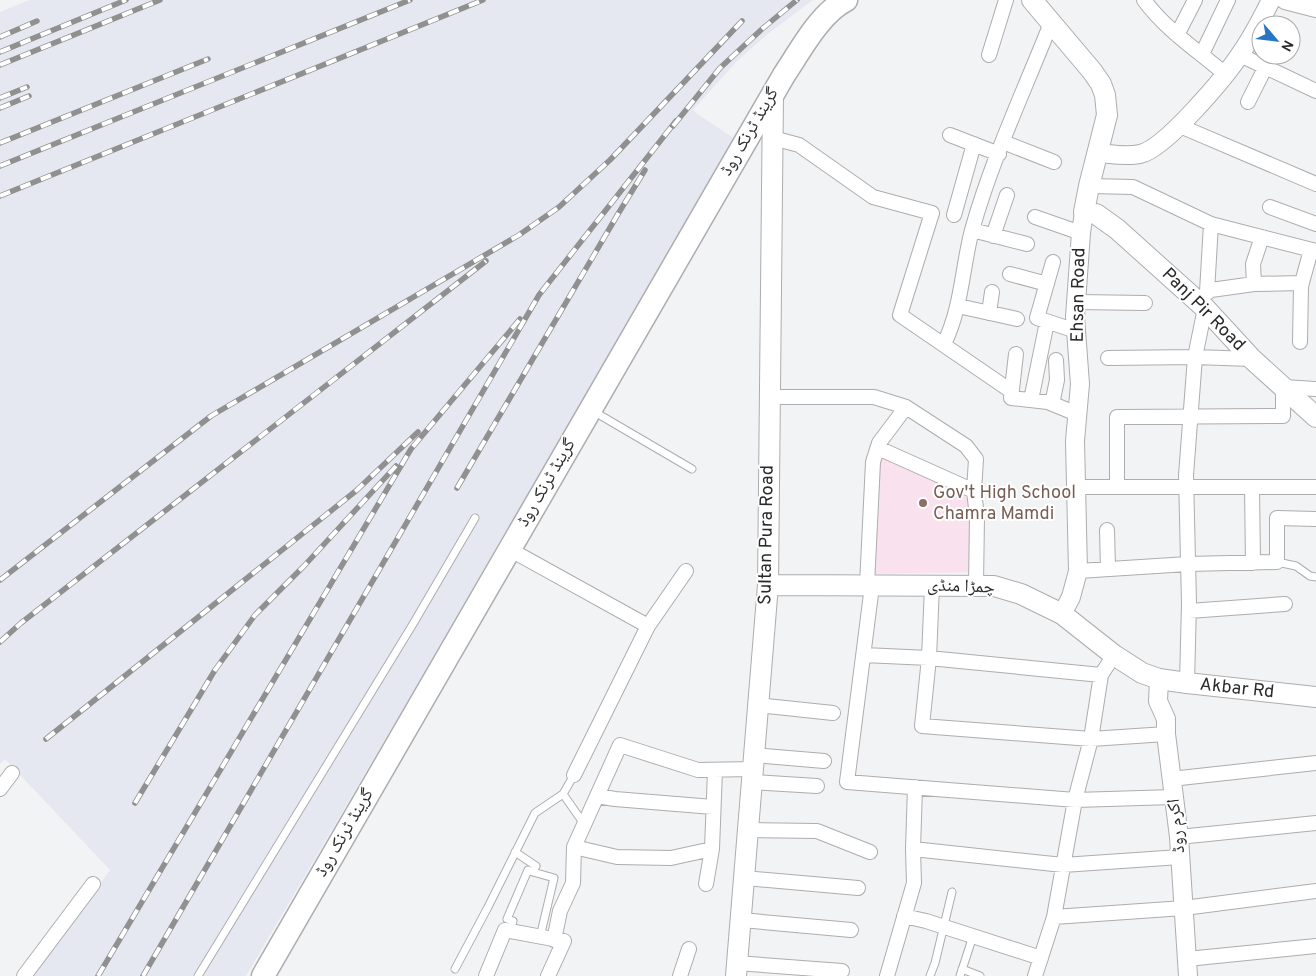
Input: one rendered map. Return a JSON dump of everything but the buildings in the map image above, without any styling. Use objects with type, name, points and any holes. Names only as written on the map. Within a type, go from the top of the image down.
[{"type":"main road","name":"گرینڈ ٹرنک روڈ","points":[[263,976],[773,94],[816,28],[827,15],[841,2],[846,0]]},
{"type":"main road","name":"Ehsan Road","points":[[1032,0],[1092,71],[1101,84],[1105,95],[1107,115],[1084,212]]},
{"type":"main road","name":"Sultan Pura Road","points":[[737,970],[768,585],[773,94]]},
{"type":"main road","name":"Panj Pir Road","points":[[1084,212],[1096,214],[1104,218],[1203,300],[1252,358],[1316,417]]},
{"type":"main road","name":"چمڑا منڈی","points":[[768,585],[994,586],[1003,588],[1021,594],[1062,614],[1114,655],[1142,673],[1158,679]]},
{"type":"main road","name":"Akbar Rd","points":[[1158,679],[1316,697]]},
{"type":"street","points":[[989,55],[1006,0]]},
{"type":"street","points":[[1144,0],[1177,35],[1225,74]]},
{"type":"street","points":[[1177,35],[1195,0]]},
{"type":"street","points":[[1202,54],[1228,0]]},
{"type":"street","points":[[1098,153],[1141,154],[1152,149],[1180,126],[1240,55],[1271,0]]},
{"type":"street","points":[[1285,0],[1315,5]]},
{"type":"street","points":[[944,344],[958,306],[972,230],[1001,148],[1051,23]]},
{"type":"street","points":[[1240,55],[1316,91]]},
{"type":"street","points":[[1248,102],[1265,68]]},
{"type":"street","points":[[1180,126],[1316,184]]},
{"type":"street","points":[[950,134],[974,144],[1001,148],[1054,162]]},
{"type":"street","points":[[772,138],[799,145],[873,197],[932,213],[900,315],[1012,390]]},
{"type":"street","points":[[954,215],[974,144]]},
{"type":"street","points":[[1089,186],[1133,187],[1211,224],[1313,250],[1302,283],[1300,342]]},
{"type":"street","points":[[993,236],[1007,196]]},
{"type":"street","points":[[1270,207],[1316,224]]},
{"type":"street","name":"Ehsan Road","points":[[1062,614],[1071,597],[1078,571],[1075,441],[1080,384],[1075,316],[1084,212]]},
{"type":"street","points":[[1035,217],[1081,233]]},
{"type":"street","points":[[1187,683],[1189,611],[1186,487],[1194,357],[1203,300],[1211,224]]},
{"type":"street","points":[[972,230],[1027,244]]},
{"type":"street","points":[[1254,284],[1252,264],[1262,237]]},
{"type":"street","points":[[1053,262],[1037,318],[1076,331]]},
{"type":"street","points":[[1010,274],[1047,284]]},
{"type":"street","points":[[1203,300],[1254,284],[1302,283]]},
{"type":"street","points":[[989,313],[992,292]]},
{"type":"street","points":[[1077,302],[1145,304]]},
{"type":"street","points":[[958,306],[1017,319]]},
{"type":"street","points":[[1031,400],[1047,322]]},
{"type":"street","points":[[1016,354],[1010,398],[1052,404],[1078,414]]},
{"type":"street","points":[[1108,358],[1252,358]]},
{"type":"street","points":[[1052,404],[1057,380],[1056,360]]},
{"type":"street","points":[[1117,487],[1117,418],[1283,416],[1283,387],[1316,389]]},
{"type":"street","points":[[770,397],[874,397],[906,407],[966,446],[976,460],[974,491],[977,516],[976,586]]},
{"type":"street","points":[[906,407],[879,443],[873,462],[869,585],[864,655],[847,782],[1075,800],[1174,797]]},
{"type":"street","points":[[878,448],[974,491]]},
{"type":"street","points":[[1076,487],[1316,487]]},
{"type":"street","points":[[1252,487],[1253,563]]},
{"type":"street","points":[[1078,571],[1188,564],[1277,562],[1277,518],[1316,519]]},
{"type":"street","points":[[1107,530],[1108,569]]},
{"type":"street","points":[[509,549],[648,626]]},
{"type":"street","points":[[574,775],[648,626],[686,571]]},
{"type":"street","points":[[932,586],[929,658],[922,726],[1091,739],[1166,734]]},
{"type":"street","points":[[1189,611],[1285,604]]},
{"type":"street","points":[[864,655],[929,658],[1101,675]]},
{"type":"street","points":[[1035,976],[1054,917],[1075,800],[1091,739],[1101,675],[1114,655]]},
{"type":"street","name":"اکرم روڈ","points":[[1158,679],[1158,701],[1166,719],[1166,734],[1179,837],[1187,968]]},
{"type":"street","points":[[758,705],[833,713]]},
{"type":"street","points":[[554,940],[560,911],[572,883],[574,847],[620,745],[698,770],[753,768],[824,761]]},
{"type":"street","points":[[1172,779],[1316,764]]},
{"type":"street","points":[[753,768],[817,786]]},
{"type":"street","points":[[706,884],[712,849],[715,770]]},
{"type":"street","points":[[0,789],[12,773]]},
{"type":"street","points":[[887,976],[914,883],[912,849],[915,787]]},
{"type":"street","points":[[597,796],[713,807]]},
{"type":"street","points":[[1179,837],[1316,823]]},
{"type":"street","points":[[748,830],[817,831],[870,852]]},
{"type":"street","points":[[574,847],[617,857],[662,858],[671,858],[712,849]]},
{"type":"street","points":[[912,849],[1063,866],[1180,857]]},
{"type":"street","points":[[744,878],[858,888]]},
{"type":"street","points":[[24,976],[93,884]]},
{"type":"street","points":[[1054,917],[1184,908],[1316,891]]},
{"type":"street","points":[[904,916],[1041,958]]},
{"type":"street","points":[[741,920],[850,930]]},
{"type":"street","points":[[486,976],[505,930],[564,942],[548,976]]},
{"type":"street","points":[[1187,968],[1316,946]]},
{"type":"street","points":[[680,976],[689,949]]},
{"type":"street","points":[[737,970],[842,971]]},
{"type":"lane","points":[[590,409],[692,468]]},
{"type":"lane","points":[[198,976],[413,624],[475,518]]},
{"type":"lane","points":[[1277,562],[1296,566],[1310,576],[1316,577]]},
{"type":"lane","points":[[455,969],[535,813],[563,794],[574,775]]},
{"type":"lane","points":[[563,794],[584,824]]},
{"type":"lane","points":[[515,852],[536,866],[533,872]]},
{"type":"lane","points":[[510,931],[513,921],[507,920],[528,870],[554,878],[540,937]]},
{"type":"lane","points":[[930,976],[952,892]]},
{"type":"lane","points":[[973,936],[961,972],[980,976]]},
{"type":"shaded area","points":[[29,0],[813,0],[769,33],[738,60],[693,110],[735,139],[665,263],[246,976],[34,976],[110,870],[5,759],[0,764],[0,12]]},
{"type":"shaded area","name":"Gov't High School Chamra Mamdi","points":[[878,448],[974,491],[976,572],[867,574]]},
{"type":"railway","points":[[0,52],[126,0]]},
{"type":"railway","points":[[0,65],[160,0]]},
{"type":"railway","points":[[0,166],[410,0]]},
{"type":"railway","points":[[0,196],[483,0]]},
{"type":"railway","points":[[673,126],[720,68],[797,0]]},
{"type":"railway","points":[[0,37],[37,21]]},
{"type":"railway","points":[[0,580],[211,416],[519,235],[559,207],[610,160],[742,21]]},
{"type":"railway","points":[[0,143],[208,59]]},
{"type":"railway","points":[[0,98],[27,87]]},
{"type":"railway","points":[[0,108],[29,96]]},
{"type":"railway","points":[[143,976],[539,295],[676,121]]},
{"type":"railway","points":[[457,488],[645,170]]},
{"type":"railway","points":[[0,642],[21,623],[486,261]]},
{"type":"railway","points":[[98,976],[411,449],[520,319]]},
{"type":"railway","points":[[46,739],[357,490],[418,432]]},
{"type":"railway","points":[[135,803],[215,670],[255,615],[304,566],[396,466]]},
{"type":"place","name":"Gov't High School Chamra Mamdi","points":[[923,503]]}]
